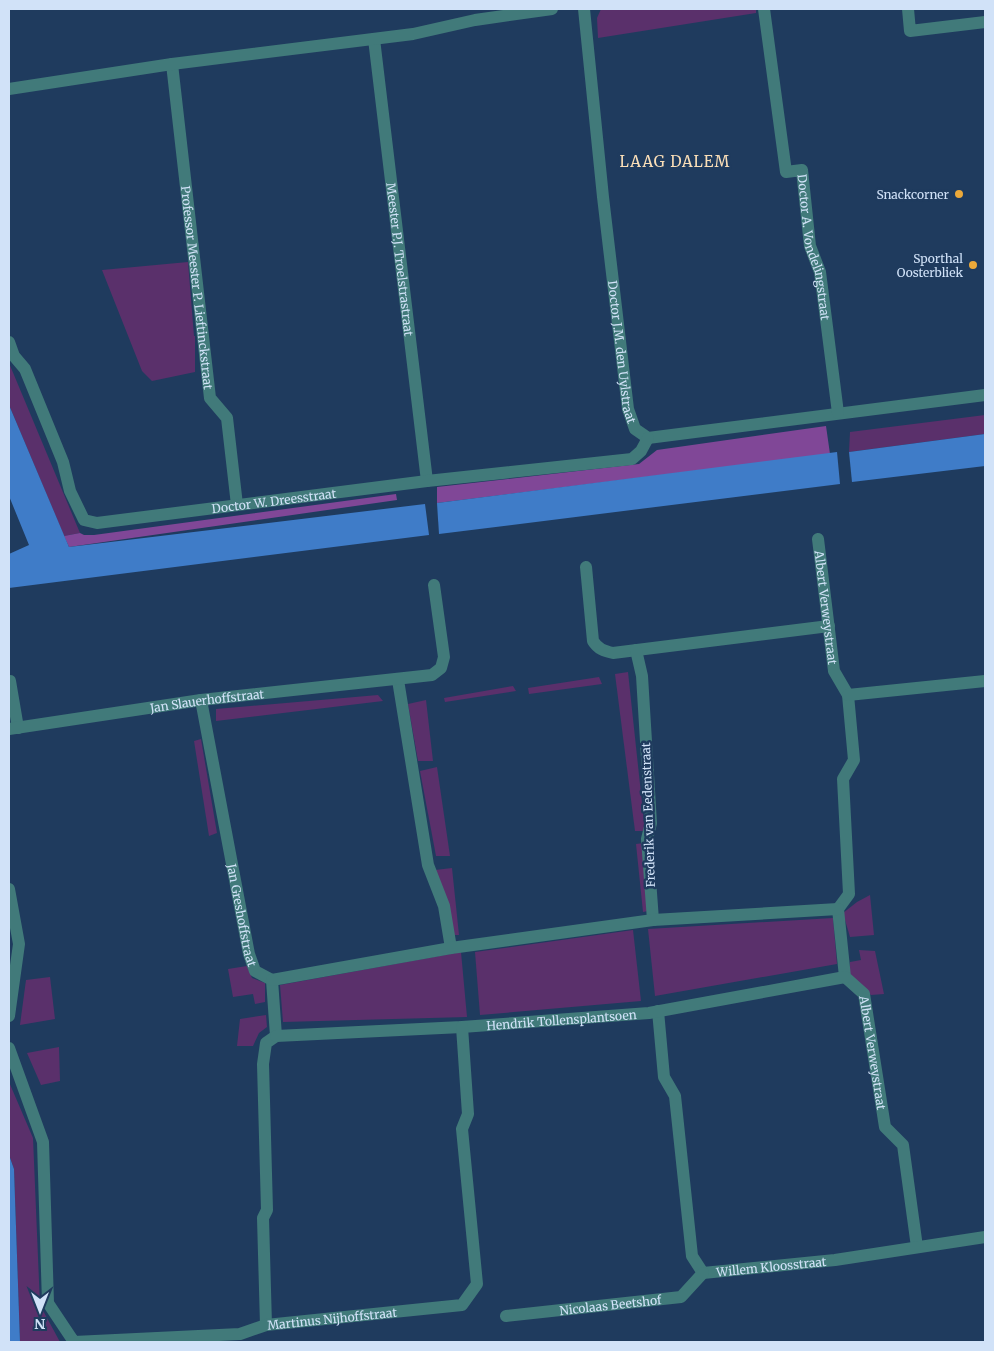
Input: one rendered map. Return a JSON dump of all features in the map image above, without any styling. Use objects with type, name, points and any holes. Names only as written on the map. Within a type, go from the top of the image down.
[{"type":"street","points":[[9,89],[172,64],[413,34],[474,20],[552,9]]},
{"type":"street","name":"Doctor J.M. den Uylstraat","points":[[584,9],[602,197],[628,409],[635,429],[648,438],[985,395]]},
{"type":"street","name":"Doctor A. Vondelingstraat","points":[[764,9],[786,172],[802,170],[810,246],[820,272],[838,413]]},
{"type":"street","points":[[908,9],[910,31],[985,22]]},
{"type":"street","name":"Meester P.J. Troelstrastraat","points":[[374,39],[427,481]]},
{"type":"street","name":"Professor Meester P. Lieftinckstraat","points":[[172,64],[210,398],[227,418],[237,505]]},
{"type":"street","name":"Doctor W. Dreesstraat","points":[[9,342],[14,356],[25,369],[63,462],[70,491],[84,520],[97,523],[427,481],[632,459],[641,451],[648,438]]},
{"type":"street","name":"Albert Verweystraat","points":[[818,540],[834,671],[848,695],[854,760],[843,779],[849,894],[838,909]]},
{"type":"street","points":[[586,567],[593,641],[597,647],[607,652],[613,653],[829,626]]},
{"type":"street","name":"Jan Slauerhoffstraat","points":[[9,681],[13,728],[201,700],[432,675],[441,668],[444,657],[434,585]]},
{"type":"street","name":"Frederik van Eedenstraat","points":[[636,650],[642,676],[651,823],[647,839],[653,920]]},
{"type":"street","points":[[398,680],[428,865],[444,906],[451,948]]},
{"type":"street","points":[[848,695],[985,681]]},
{"type":"street","name":"Jan Greshoffstraat","points":[[201,700],[249,954],[255,971],[272,980]]},
{"type":"street","points":[[9,889],[19,944],[9,1016]]},
{"type":"street","points":[[266,1325],[263,1218],[268,1210],[263,1064],[266,1043],[276,1036],[272,980],[451,948],[653,920],[838,909],[845,977]]},
{"type":"street","name":"Albert Verweystraat","points":[[845,977],[864,994],[885,1127],[903,1146],[917,1247]]},
{"type":"street","name":"Hendrik Tollensplantsoen","points":[[276,1036],[462,1027],[658,1012],[845,977]]},
{"type":"street","name":"Willem Kloosstraat","points":[[658,1012],[664,1077],[675,1096],[692,1256],[703,1273],[835,1260],[985,1237]]},
{"type":"street","name":"Martinus Nijhoffstraat","points":[[9,1048],[43,1142],[48,1303],[74,1342],[240,1334],[266,1325],[462,1305],[477,1284],[462,1129],[468,1114],[462,1027]]},
{"type":"street","name":"Nicolaas Beetshof","points":[[506,1316],[681,1297],[703,1273]]},
{"type":"shaded area","points":[[601,9],[756,9],[756,13],[598,38],[597,18]]},
{"type":"shaded area","points":[[188,262],[195,336],[195,372],[152,381],[142,371],[102,270]]},
{"type":"shaded area","points":[[9,363],[80,533],[64,536],[9,405]]},
{"type":"shaded area","points":[[985,415],[985,434],[849,452],[850,432]]},
{"type":"shaded area","points":[[826,426],[830,454],[437,503],[437,487],[639,464],[657,450]]},
{"type":"shaded area","points":[[396,494],[397,500],[69,547],[64,536],[80,533],[94,535]]},
{"type":"shaded area","points":[[628,672],[645,831],[635,831],[615,674]]},
{"type":"shaded area","points":[[599,677],[602,684],[529,694],[528,688]]},
{"type":"shaded area","points":[[513,686],[516,691],[445,702],[444,698]]},
{"type":"shaded area","points":[[378,695],[383,701],[216,721],[216,709]]},
{"type":"shaded area","points":[[426,700],[433,761],[418,761],[408,704]]},
{"type":"shaded area","points":[[201,739],[217,833],[209,836],[194,741]]},
{"type":"shaded area","points":[[437,767],[450,856],[436,856],[420,771]]},
{"type":"shaded area","points":[[644,843],[648,911],[643,912],[636,844]]},
{"type":"shaded area","points":[[452,868],[459,935],[454,935],[435,870]]},
{"type":"shaded area","points":[[870,895],[874,935],[850,937],[843,913]]},
{"type":"shaded area","points":[[833,918],[837,964],[655,996],[648,929]]},
{"type":"shaded area","points":[[633,930],[641,1001],[480,1015],[475,952]]},
{"type":"shaded area","points":[[859,950],[875,951],[884,994],[871,995],[850,975],[850,962],[861,960]]},
{"type":"shaded area","points":[[461,952],[467,1017],[283,1022],[280,985]]},
{"type":"shaded area","points":[[247,966],[252,978],[265,983],[265,1002],[255,1004],[253,994],[233,997],[228,969]]},
{"type":"shaded area","points":[[50,977],[55,1019],[20,1025],[26,980]]},
{"type":"shaded area","points":[[266,1015],[267,1027],[259,1033],[253,1046],[237,1046],[240,1019]]},
{"type":"shaded area","points":[[59,1047],[60,1081],[41,1085],[27,1053]]},
{"type":"shaded area","points":[[9,1082],[33,1138],[40,1305],[60,1342],[20,1342],[14,1169],[9,1155]]},
{"type":"water","points":[[9,405],[69,547],[425,504],[429,535],[9,588],[9,554],[29,545],[9,496]]},
{"type":"water","points":[[985,434],[985,466],[852,482],[849,452]]},
{"type":"water","points":[[837,452],[840,484],[439,534],[437,503]]},
{"type":"water","points":[[9,1155],[14,1169],[20,1342],[9,1342]]},
{"type":"place","name":"Snackcorner","points":[[959,194]]},
{"type":"place","name":"Sporthal Oosterbliek","points":[[973,265]]},
{"type":"district","name":"LAAG DALEM","points":[[675,161]]}]
